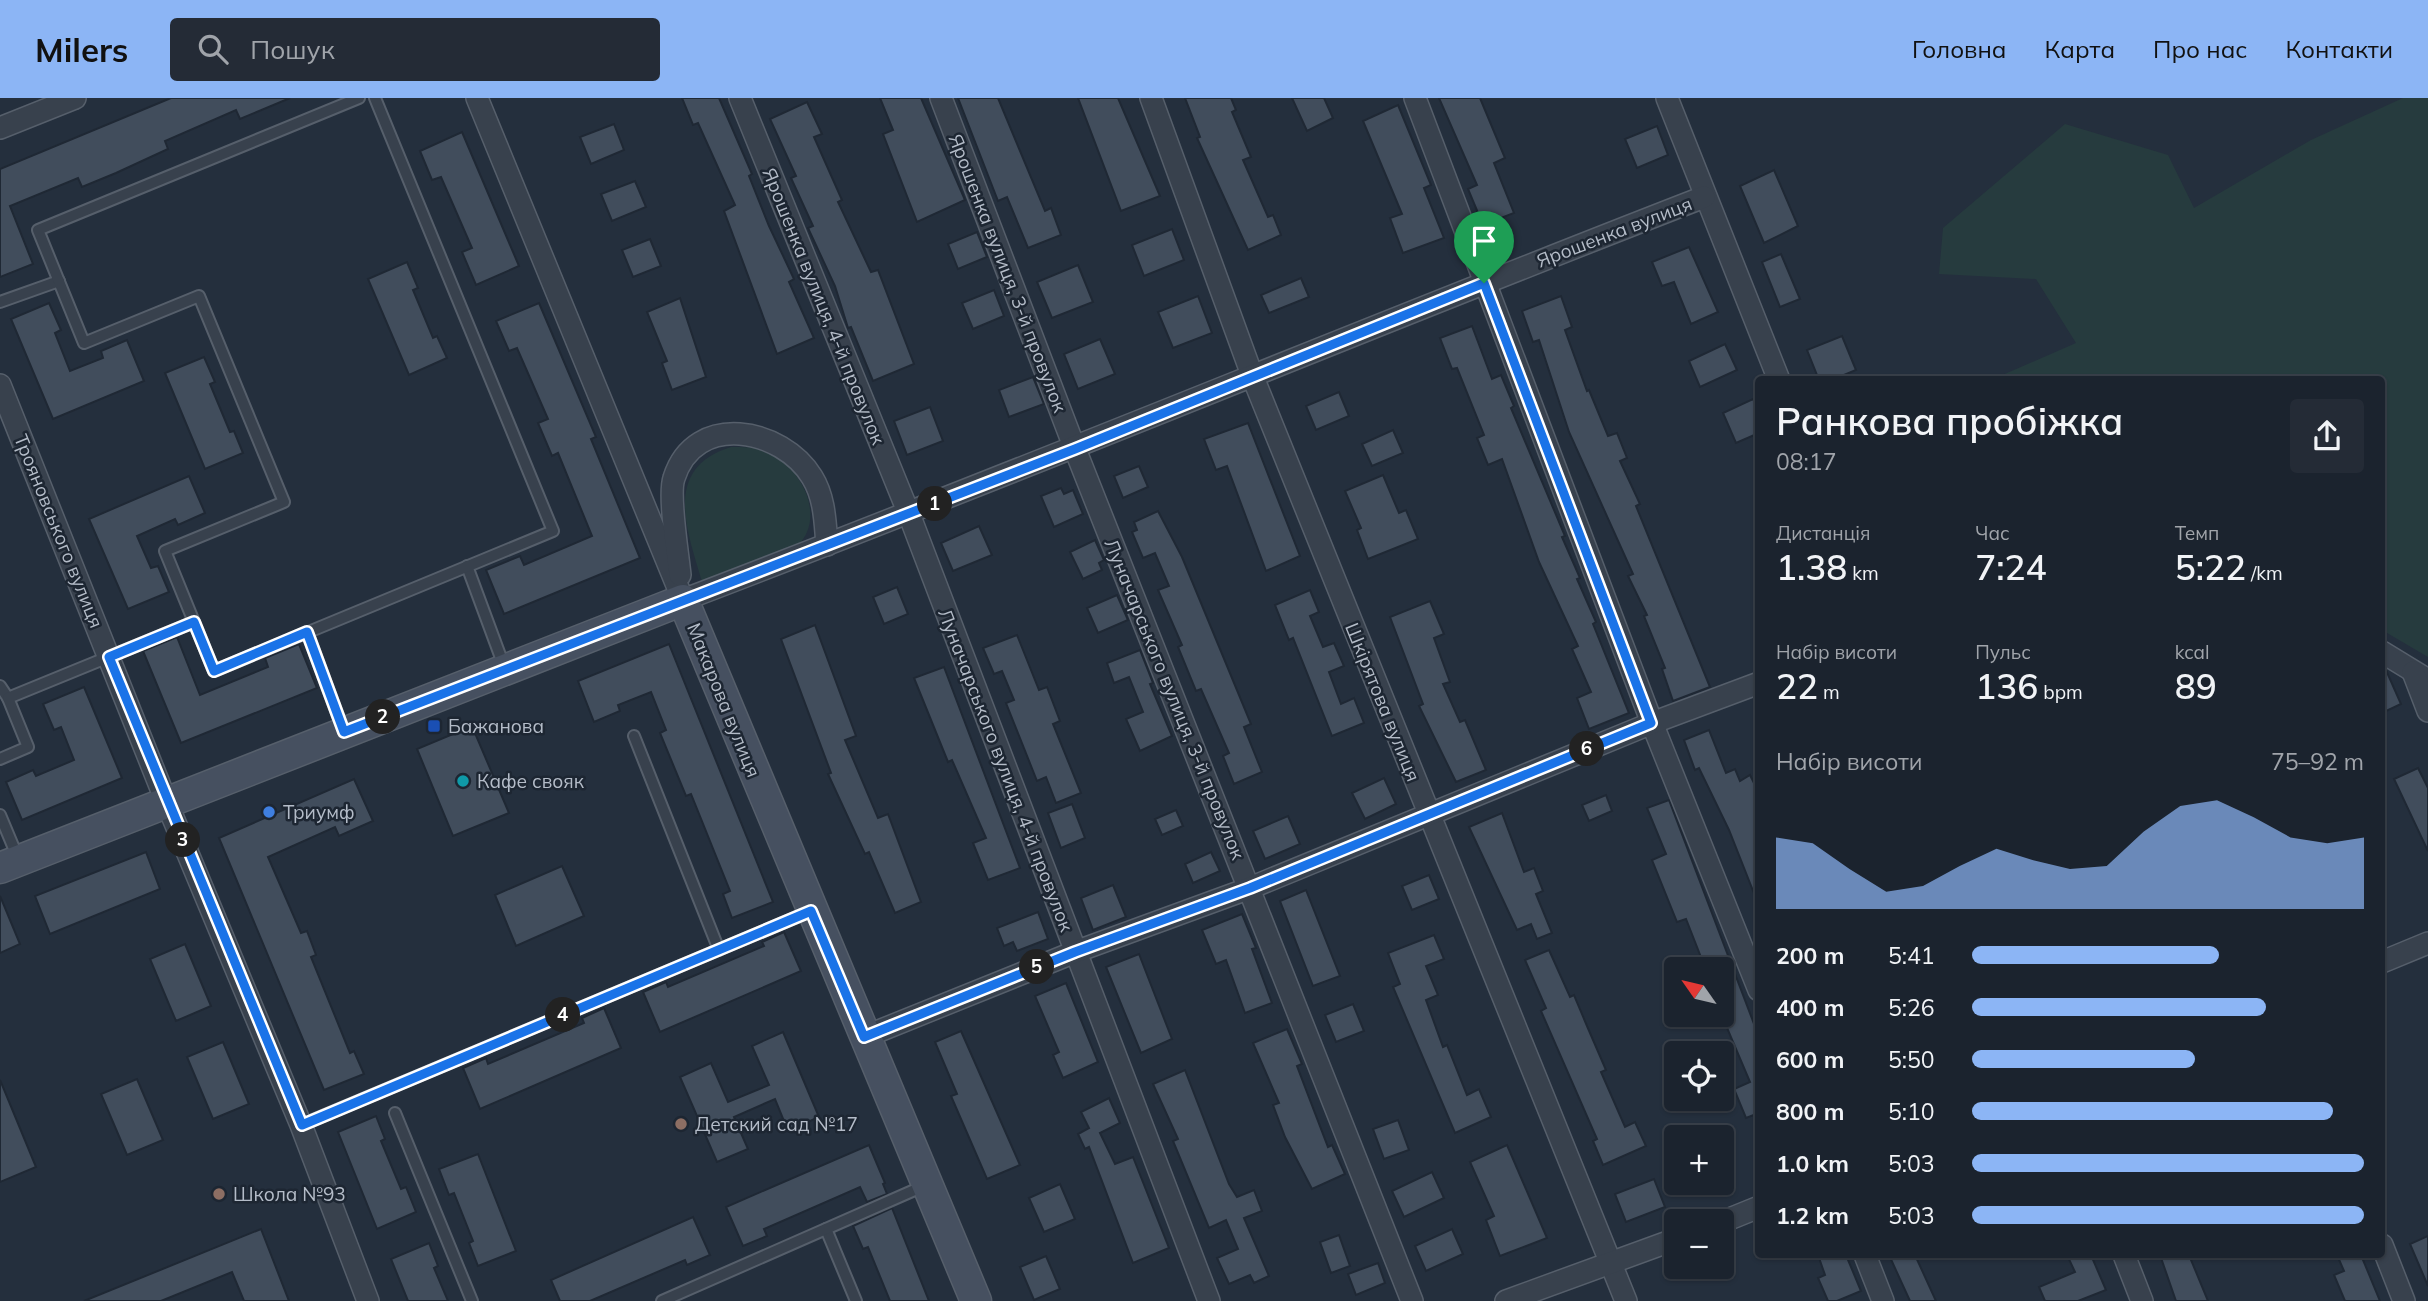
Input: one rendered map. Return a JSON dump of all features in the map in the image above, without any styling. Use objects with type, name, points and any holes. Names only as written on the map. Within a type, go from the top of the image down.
[{"type":"street","points":[[0,128],[75,98]]},
{"type":"street","name":"Макарова вулиця","points":[[477,98],[811,911],[976,1301]]},
{"type":"street","name":"Ярошенка вулиця, 4-й провулок","points":[[740,98],[909,514]]},
{"type":"street","name":"Ярошенка вулиця, 3-й провулок","points":[[941,98],[1075,449]]},
{"type":"street","name":"Шкірятова вулиця","points":[[1151,98],[1252,376],[1626,1301]]},
{"type":"street","points":[[1415,98],[1651,723],[1755,980]]},
{"type":"street","points":[[1667,98],[1704,197],[1777,376]]},
{"type":"street","name":"Ярошенка вулиця","points":[[9,864],[1075,449],[1704,197]]},
{"type":"street","name":"Трояновського вулиця","points":[[2,393],[166,801],[302,1125],[369,1301]]},
{"type":"street","points":[[683,600],[673,480],[683,461],[696,448],[715,437],[756,435],[794,456],[812,476],[821,495],[827,545]]},
{"type":"street","name":"Луначарського вулиця, 3-й провулок","points":[[1075,449],[1412,1301]]},
{"type":"street","name":"Луначарського вулиця, 4-й провулок","points":[[909,514],[1209,1301]]},
{"type":"street","points":[[2385,654],[2421,676],[2428,711]]},
{"type":"street","points":[[864,1037],[1075,952],[1250,888],[1651,723],[1755,684]]},
{"type":"street","points":[[2385,961],[2428,943]]},
{"type":"street","points":[[1734,1217],[1755,1209]]},
{"type":"street","points":[[1506,1301],[1612,1265],[1664,1244]]},
{"type":"street","points":[[2385,1253],[2404,1301]]},
{"type":"street","points":[[1866,1258],[1883,1301]]},
{"type":"street","points":[[2125,1258],[2142,1301]]},
{"type":"lane","points":[[359,98],[38,230],[84,343],[199,296],[284,502],[165,551],[214,671],[553,531],[376,98]]},
{"type":"lane","points":[[0,302],[59,281]]},
{"type":"lane","points":[[467,566],[505,669]]},
{"type":"lane","points":[[8,698],[194,622]]},
{"type":"lane","points":[[307,632],[344,732]]},
{"type":"lane","points":[[0,686],[8,698],[28,747],[0,759]]},
{"type":"lane","points":[[634,736],[719,950]]},
{"type":"lane","points":[[0,815],[9,864]]},
{"type":"lane","points":[[302,1125],[811,911]]},
{"type":"lane","points":[[395,1113],[472,1301]]},
{"type":"lane","points":[[662,1301],[927,1185]]},
{"type":"lane","points":[[826,1229],[856,1301]]},
{"type":"green space","points":[[2403,98],[2428,98],[2428,657],[2385,632],[2385,376],[2000,376],[2076,343],[2036,279],[1939,274],[1943,228],[2065,124],[2168,155],[2194,208],[2311,140]]},
{"type":"green space","points":[[731,447],[764,450],[790,468],[805,491],[809,504],[808,530],[801,542],[783,554],[702,582],[686,522],[688,485],[695,470],[709,457]]},
{"type":"building","points":[[171,98],[290,98],[240,119],[236,110],[165,141],[168,149],[116,173],[82,187],[78,178],[10,206],[33,264],[0,277],[0,169]]},
{"type":"building","points":[[682,98],[719,98],[752,174],[749,176],[769,226],[794,279],[789,282],[814,338],[777,354],[724,211],[735,205],[698,123],[693,125]]},
{"type":"building","points":[[880,98],[921,98],[965,200],[917,222],[883,134],[893,130]]},
{"type":"building","points":[[958,98],[998,98],[1045,211],[1051,208],[1061,235],[1028,248],[1007,197],[998,201]]},
{"type":"building","points":[[1078,98],[1118,98],[1160,196],[1121,211]]},
{"type":"building","points":[[1185,98],[1231,98],[1236,110],[1232,112],[1251,157],[1243,160],[1268,217],[1273,215],[1281,235],[1248,250],[1197,138],[1200,137]]},
{"type":"building","points":[[1292,98],[1324,98],[1333,118],[1307,131]]},
{"type":"building","points":[[1439,98],[1480,98],[1505,158],[1494,163],[1514,213],[1483,225],[1468,189],[1477,185]]},
{"type":"building","points":[[807,102],[822,134],[814,137],[842,200],[838,202],[871,272],[878,270],[914,364],[873,381],[851,327],[848,328],[835,286],[808,228],[813,226],[791,178],[796,176],[770,119]]},
{"type":"building","points":[[1398,105],[1431,185],[1424,188],[1444,238],[1403,253],[1390,218],[1402,214],[1363,121]]},
{"type":"building","points":[[614,124],[624,150],[591,164],[580,137]]},
{"type":"building","points":[[1657,126],[1668,155],[1637,168],[1625,139]]},
{"type":"building","points":[[462,132],[519,266],[476,285],[462,252],[472,248],[441,177],[432,180],[420,151]]},
{"type":"building","points":[[1774,170],[1798,226],[1764,243],[1740,186]]},
{"type":"building","points":[[635,181],[646,207],[612,221],[601,194]]},
{"type":"building","points":[[1172,229],[1184,260],[1144,276],[1132,245]]},
{"type":"building","points":[[977,232],[987,257],[958,269],[948,244]]},
{"type":"building","points":[[650,239],[661,266],[633,277],[622,250]]},
{"type":"building","points":[[1689,247],[1718,312],[1691,324],[1674,282],[1662,286],[1652,262]]},
{"type":"building","points":[[1781,254],[1800,299],[1780,307],[1762,262]]},
{"type":"building","points":[[407,262],[418,288],[413,290],[433,338],[437,336],[447,358],[409,375],[368,279]]},
{"type":"building","points":[[1078,265],[1093,302],[1052,318],[1037,282]]},
{"type":"building","points":[[1301,278],[1309,297],[1269,313],[1261,295]]},
{"type":"building","points":[[994,290],[1004,316],[973,329],[962,303]]},
{"type":"building","points":[[1198,296],[1212,333],[1173,348],[1158,312]]},
{"type":"building","points":[[1561,296],[1572,327],[1565,330],[1587,391],[1589,390],[1608,436],[1617,433],[1627,458],[1620,461],[1640,504],[1636,506],[1710,687],[1673,701],[1662,669],[1665,668],[1644,616],[1647,615],[1628,576],[1633,574],[1569,432],[1539,340],[1533,342],[1522,311]]},
{"type":"building","points":[[680,298],[706,377],[672,390],[662,363],[667,361],[647,312]]},
{"type":"building","points":[[49,303],[61,330],[55,333],[70,371],[103,358],[101,351],[127,340],[144,381],[53,419],[11,319]]},
{"type":"building","points":[[539,303],[596,437],[591,439],[640,558],[504,614],[486,570],[520,556],[524,565],[592,536],[558,453],[552,456],[538,423],[548,419],[517,348],[509,351],[496,321]]},
{"type":"building","points":[[1472,326],[1492,379],[1501,375],[1514,406],[1511,408],[1565,536],[1562,537],[1580,578],[1577,579],[1596,622],[1593,624],[1629,713],[1589,729],[1577,698],[1591,692],[1572,649],[1578,646],[1539,562],[1502,459],[1488,465],[1477,438],[1484,435],[1457,368],[1452,369],[1440,338]]},
{"type":"building","points":[[1842,336],[1856,370],[1842,376],[1817,376],[1807,350]]},
{"type":"building","points":[[1100,339],[1115,374],[1078,389],[1064,354]]},
{"type":"building","points":[[1725,344],[1737,370],[1700,387],[1689,361]]},
{"type":"building","points":[[204,357],[215,382],[210,384],[230,432],[234,431],[243,453],[205,469],[165,373]]},
{"type":"building","points":[[1033,377],[1044,404],[1009,417],[999,390]]},
{"type":"building","points":[[1339,392],[1349,416],[1316,430],[1306,406]]},
{"type":"building","points":[[1753,399],[1755,435],[1736,443],[1723,413]]},
{"type":"building","points":[[930,407],[943,441],[907,455],[894,421]]},
{"type":"building","points":[[1248,423],[1300,556],[1266,571],[1227,466],[1216,470],[1204,439]]},
{"type":"building","points":[[1393,430],[1403,453],[1372,466],[1362,444]]},
{"type":"building","points":[[1139,466],[1148,487],[1123,498],[1114,476]]},
{"type":"building","points":[[1383,475],[1399,513],[1406,510],[1418,539],[1368,559],[1357,530],[1361,528],[1345,491]]},
{"type":"building","points":[[189,476],[205,513],[178,525],[175,519],[137,536],[151,568],[158,566],[169,592],[128,609],[89,519]]},
{"type":"building","points":[[1061,488],[1064,494],[1073,490],[1083,514],[1054,527],[1041,496]]},
{"type":"building","points":[[1158,511],[1182,557],[1251,724],[1244,727],[1262,772],[1234,784],[1223,756],[1229,753],[1201,689],[1196,691],[1178,647],[1182,645],[1158,590],[1169,586],[1155,553],[1143,558],[1132,532],[1137,530],[1134,522]]},
{"type":"building","points":[[979,526],[992,555],[953,571],[941,543]]},
{"type":"building","points":[[1095,540],[1104,560],[1099,563],[1102,570],[1083,579],[1070,552]]},
{"type":"building","points":[[897,587],[908,614],[884,624],[873,597]]},
{"type":"building","points":[[1310,590],[1319,612],[1310,616],[1323,647],[1334,643],[1344,666],[1329,672],[1341,704],[1354,698],[1364,723],[1332,736],[1293,638],[1289,640],[1275,605]]},
{"type":"building","points":[[1117,595],[1128,620],[1098,633],[1087,608]]},
{"type":"building","points":[[1430,601],[1444,634],[1434,638],[1450,682],[1443,684],[1460,722],[1465,720],[1486,770],[1456,782],[1419,706],[1423,704],[1390,617]]},
{"type":"building","points":[[815,625],[856,736],[845,740],[878,818],[888,814],[921,902],[895,913],[869,852],[865,854],[828,774],[831,773],[781,639]]},
{"type":"building","points":[[1017,635],[1039,690],[1047,687],[1060,721],[1053,724],[1081,793],[1056,803],[1046,777],[1037,781],[1006,703],[1014,700],[1002,671],[994,674],[983,648]]},
{"type":"building","points":[[177,637],[200,695],[268,667],[265,658],[299,644],[317,688],[181,743],[143,651]]},
{"type":"building","points":[[669,644],[773,902],[732,918],[723,894],[730,891],[691,794],[686,796],[660,733],[666,730],[651,692],[618,705],[620,711],[594,722],[578,681]]},
{"type":"building","points":[[1140,650],[1153,683],[1150,684],[1172,736],[1140,751],[1126,719],[1143,712],[1129,677],[1114,683],[1107,663]]},
{"type":"building","points":[[944,667],[1020,868],[988,880],[973,843],[986,838],[952,760],[948,762],[914,678]]},
{"type":"building","points":[[2385,669],[2386,670],[2401,704],[2385,712]]},
{"type":"building","points":[[84,687],[122,778],[22,820],[6,782],[33,770],[36,776],[74,760],[61,727],[54,730],[43,704]]},
{"type":"building","name":"Кафе свояк","points":[[472,726],[509,813],[453,836],[417,749]]},
{"type":"building","points":[[1709,730],[1726,773],[1735,769],[1740,781],[1750,775],[1755,785],[1755,896],[1729,830],[1699,768],[1695,770],[1684,740]]},
{"type":"building","points":[[2418,768],[2428,788],[2428,851],[2394,779]]},
{"type":"building","points":[[1384,778],[1396,804],[1365,819],[1352,793]]},
{"type":"building","points":[[354,779],[373,821],[339,836],[335,827],[268,857],[301,933],[307,931],[316,955],[311,957],[350,1053],[354,1051],[364,1074],[324,1090],[219,838]]},
{"type":"building","points":[[1606,795],[1612,811],[1589,821],[1582,805]]},
{"type":"building","points":[[1669,800],[1729,957],[1701,957],[1686,919],[1677,922],[1652,860],[1666,854],[1647,808]]},
{"type":"building","points":[[1072,804],[1085,838],[1061,848],[1048,813]]},
{"type":"building","points":[[1176,810],[1183,826],[1162,835],[1155,819]]},
{"type":"building","points":[[1502,813],[1524,872],[1534,868],[1543,891],[1536,894],[1552,933],[1537,939],[1531,924],[1517,930],[1469,827]]},
{"type":"building","points":[[1288,816],[1300,844],[1265,859],[1253,831]]},
{"type":"building","points":[[146,852],[160,889],[50,934],[35,896]]},
{"type":"building","points":[[1211,852],[1220,871],[1193,883],[1185,864]]},
{"type":"building","points":[[562,866],[584,916],[516,946],[495,895]]},
{"type":"building","points":[[1429,875],[1439,899],[1412,910],[1402,886]]},
{"type":"building","points":[[1113,885],[1126,917],[1093,930],[1081,898]]},
{"type":"building","points":[[1306,890],[1340,976],[1313,986],[1280,901]]},
{"type":"building","points":[[0,896],[20,944],[0,953]]},
{"type":"building","points":[[1038,912],[1048,939],[1017,951],[1013,942],[1004,946],[997,928]]},
{"type":"building","points":[[1242,914],[1256,948],[1252,949],[1272,1003],[1245,1013],[1226,960],[1216,964],[1202,930]]},
{"type":"building","points":[[784,932],[801,971],[660,1032],[643,992],[666,982],[668,987],[764,946],[762,942]]},
{"type":"building","points":[[1434,935],[1444,959],[1426,966],[1438,995],[1426,1000],[1443,1047],[1447,1045],[1467,1095],[1479,1089],[1491,1117],[1455,1133],[1393,987],[1400,984],[1388,953]]},
{"type":"building","points":[[185,944],[211,1006],[176,1021],[150,959]]},
{"type":"building","points":[[1549,950],[1570,997],[1574,995],[1606,1070],[1601,1072],[1625,1127],[1635,1122],[1646,1146],[1603,1165],[1593,1141],[1597,1139],[1541,1011],[1546,1008],[1525,960]]},
{"type":"building","points":[[1139,954],[1172,1039],[1141,1053],[1106,967]]},
{"type":"building","points":[[1734,971],[1755,1026],[1755,1115],[1746,1118],[1734,1089],[1750,1082],[1727,1027],[1734,1027]]},
{"type":"building","points":[[1066,983],[1098,1062],[1063,1078],[1053,1055],[1059,1052],[1035,996]]},
{"type":"building","points":[[1353,1004],[1364,1031],[1336,1042],[1325,1015]]},
{"type":"building","points":[[604,1008],[621,1048],[480,1109],[463,1068],[486,1058],[488,1064],[584,1023],[582,1018]]},
{"type":"building","points":[[1287,1029],[1302,1064],[1297,1066],[1328,1147],[1332,1145],[1345,1174],[1312,1189],[1285,1137],[1273,1105],[1279,1103],[1253,1043]]},
{"type":"building","points":[[961,1031],[1020,1165],[987,1179],[951,1096],[957,1094],[935,1042]]},
{"type":"building","points":[[783,1032],[819,1117],[788,1131],[775,1099],[734,1117],[748,1149],[717,1162],[680,1077],[711,1063],[728,1102],[769,1085],[752,1046]]},
{"type":"building","points":[[223,1042],[249,1104],[213,1119],[187,1057]]},
{"type":"building","points":[[1185,1070],[1229,1184],[1237,1197],[1254,1190],[1262,1211],[1244,1218],[1269,1276],[1254,1283],[1250,1275],[1229,1284],[1217,1258],[1238,1249],[1226,1220],[1209,1228],[1173,1141],[1178,1139],[1153,1084]]},
{"type":"building","points":[[137,1079],[163,1140],[127,1155],[101,1094]]},
{"type":"building","points":[[0,1080],[36,1167],[0,1182]]},
{"type":"building","points":[[1109,1098],[1120,1123],[1100,1133],[1115,1164],[1133,1157],[1169,1248],[1133,1263],[1089,1147],[1085,1149],[1078,1134],[1089,1128],[1081,1112]]},
{"type":"building","points":[[376,1116],[385,1139],[381,1141],[401,1189],[406,1187],[416,1212],[377,1229],[338,1132]]},
{"type":"building","points":[[1398,1120],[1409,1150],[1384,1159],[1373,1129]]},
{"type":"building","points":[[869,1145],[887,1194],[867,1202],[860,1187],[764,1229],[767,1236],[743,1246],[726,1207]]},
{"type":"building","points":[[1507,1145],[1547,1238],[1500,1256],[1486,1220],[1494,1216],[1470,1162]]},
{"type":"building","points":[[478,1154],[516,1251],[478,1266],[469,1243],[473,1241],[454,1193],[449,1195],[439,1169]]},
{"type":"building","points":[[1432,1172],[1444,1198],[1404,1217],[1392,1191]]},
{"type":"building","points":[[1654,1179],[1665,1207],[1626,1222],[1615,1194]]},
{"type":"building","points":[[1060,1184],[1075,1219],[1044,1232],[1029,1198]]},
{"type":"building","points":[[892,1208],[929,1301],[890,1301],[868,1247],[863,1249],[853,1226]]},
{"type":"building","points":[[693,1217],[710,1255],[687,1265],[685,1260],[590,1301],[560,1301],[551,1280]]},
{"type":"building","points":[[261,1229],[289,1301],[244,1301],[232,1272],[161,1301],[84,1301]]},
{"type":"building","points":[[1452,1229],[1463,1254],[1426,1271],[1415,1246]]},
{"type":"building","points":[[1339,1235],[1350,1266],[1331,1273],[1320,1242]]},
{"type":"building","points":[[2428,1236],[2428,1286],[2410,1244]]},
{"type":"building","points":[[429,1243],[438,1266],[434,1268],[448,1301],[408,1301],[391,1259]]},
{"type":"building","points":[[1046,1256],[1060,1289],[1034,1300],[1020,1267]]},
{"type":"building","points":[[1819,1258],[1847,1258],[1861,1291],[1837,1301],[1828,1301],[1818,1278],[1825,1275]]},
{"type":"building","points":[[1890,1258],[1916,1258],[1936,1301],[1910,1301]]},
{"type":"building","points":[[2068,1258],[2092,1258],[2106,1290],[2078,1301],[2045,1301],[2039,1287],[2075,1272]]},
{"type":"building","points":[[2161,1258],[2190,1258],[2208,1301],[2176,1301]]},
{"type":"building","points":[[2338,1258],[2362,1258],[2380,1301],[2345,1301],[2334,1275],[2344,1271]]},
{"type":"building","points":[[1378,1263],[1385,1283],[1356,1295],[1348,1274]]},
{"type":"place","name":"Бажанова","points":[[434,726]]},
{"type":"place","name":"Кафе свояк","points":[[463,781]]},
{"type":"place","name":"Триумф","points":[[269,812]]},
{"type":"place","name":"Детский сад №17","points":[[681,1124]]},
{"type":"place","name":"Школа №93","points":[[219,1194]]},
{"type":"route","points":[[1484,283],[1651,723],[1250,888],[1075,952],[864,1037],[811,911],[302,1125],[166,801],[109,657],[194,622],[214,671],[307,632],[344,732],[1075,449],[1484,283]]}]
